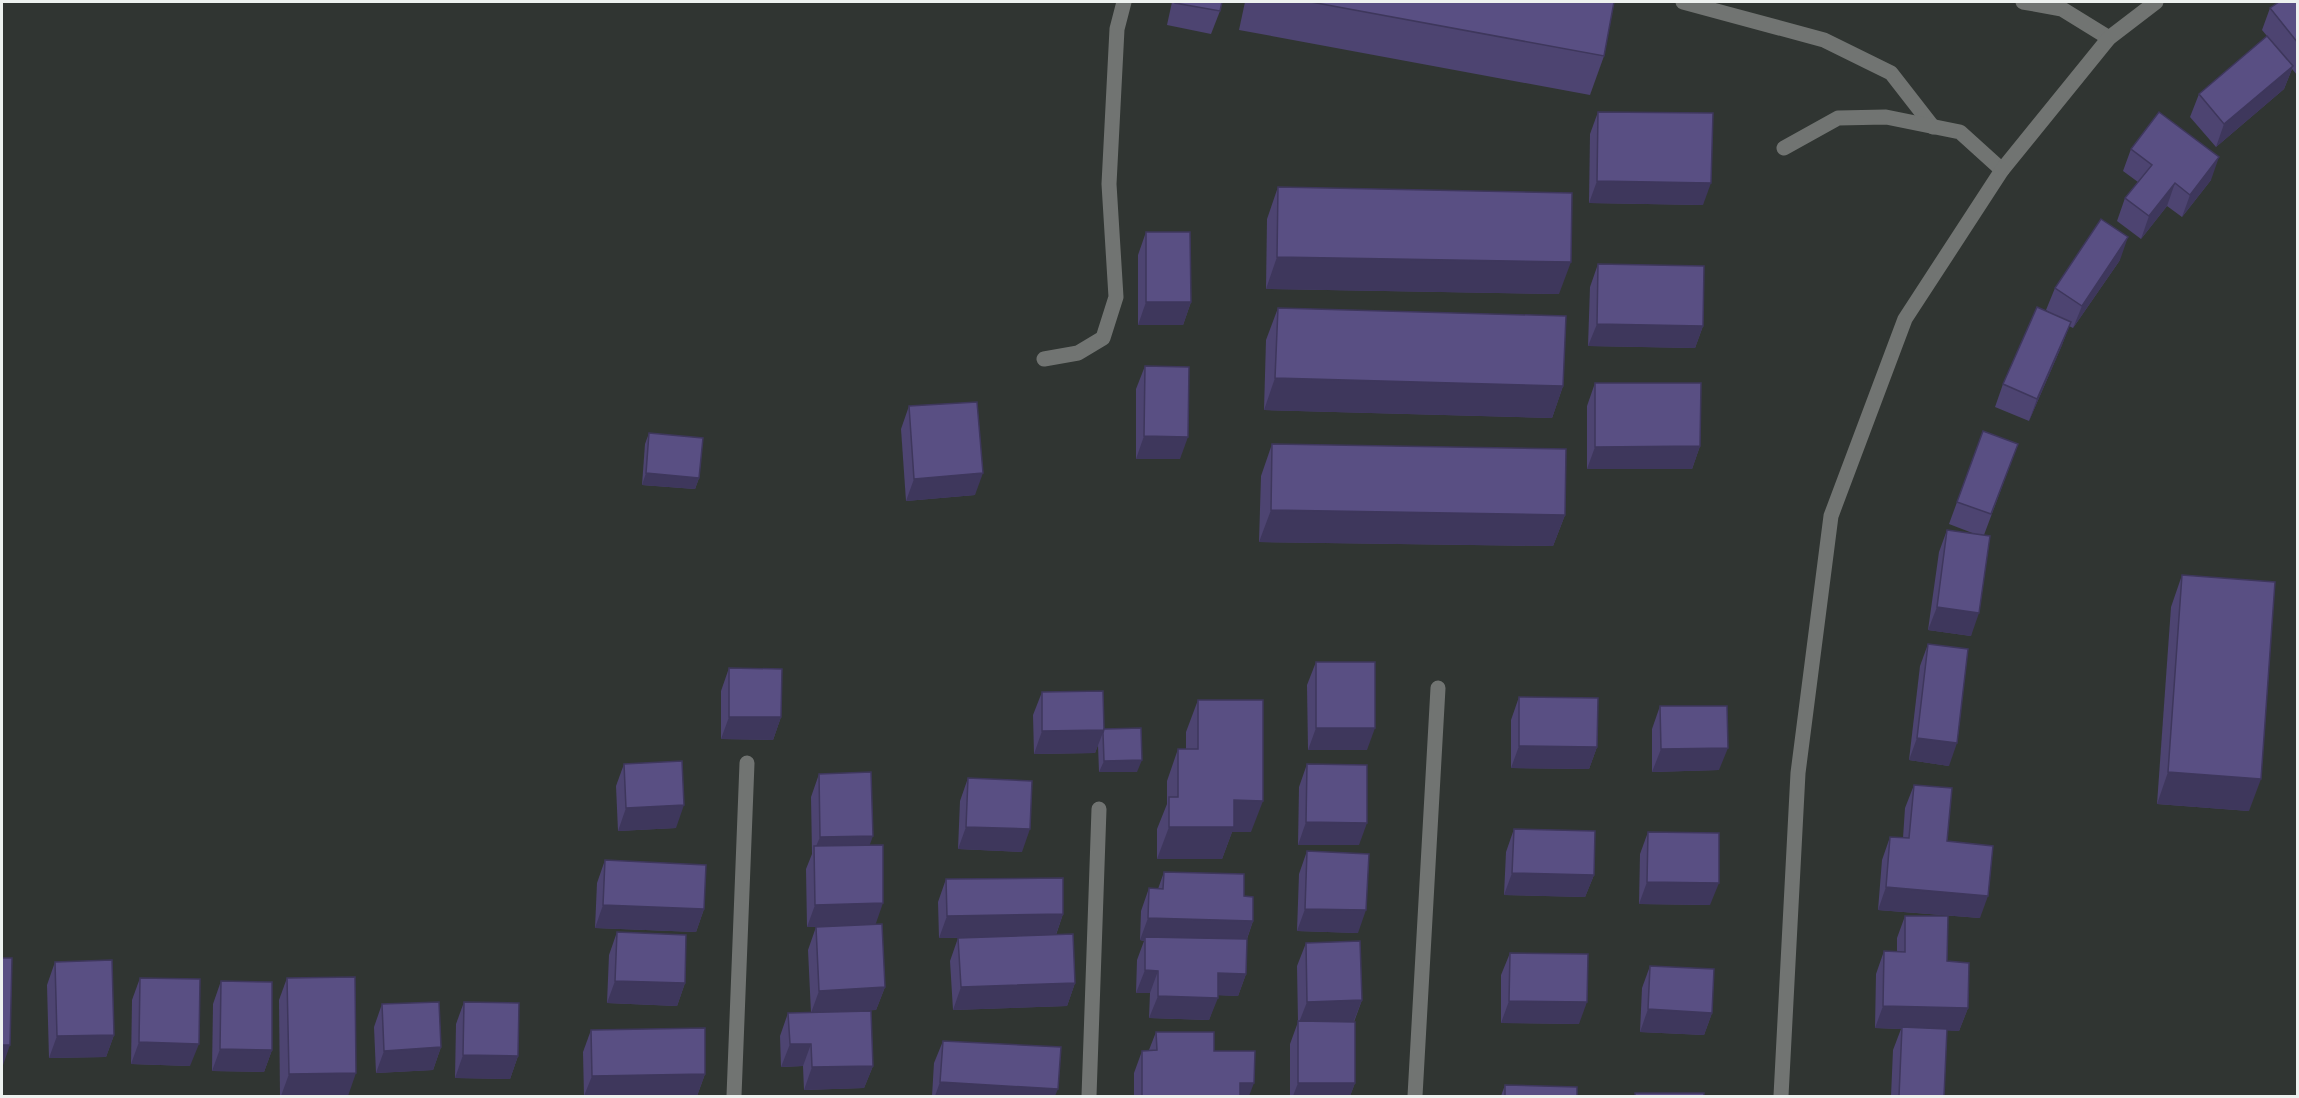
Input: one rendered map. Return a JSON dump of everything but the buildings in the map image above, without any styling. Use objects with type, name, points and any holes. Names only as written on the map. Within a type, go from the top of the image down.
[{"type":"street","points":[[1044,359],[1078,353],[1103,339],[1116,297],[1109,184],[1117,29],[1124,2]]},
{"type":"street","points":[[1683,2],[1824,40],[1891,73],[1933,127]]},
{"type":"street","points":[[2023,2],[2062,9],[2109,38]]},
{"type":"street","points":[[1781,1096],[1798,773],[1831,516],[1905,319],[2002,170],[2109,38],[2156,2]]},
{"type":"street","points":[[1784,148],[1838,118],[1886,117],[1960,132],[2002,170]]},
{"type":"street","points":[[1415,1096],[1438,688]]},
{"type":"street","points":[[734,1096],[747,763]]},
{"type":"street","points":[[1089,1096],[1099,808]]}]
